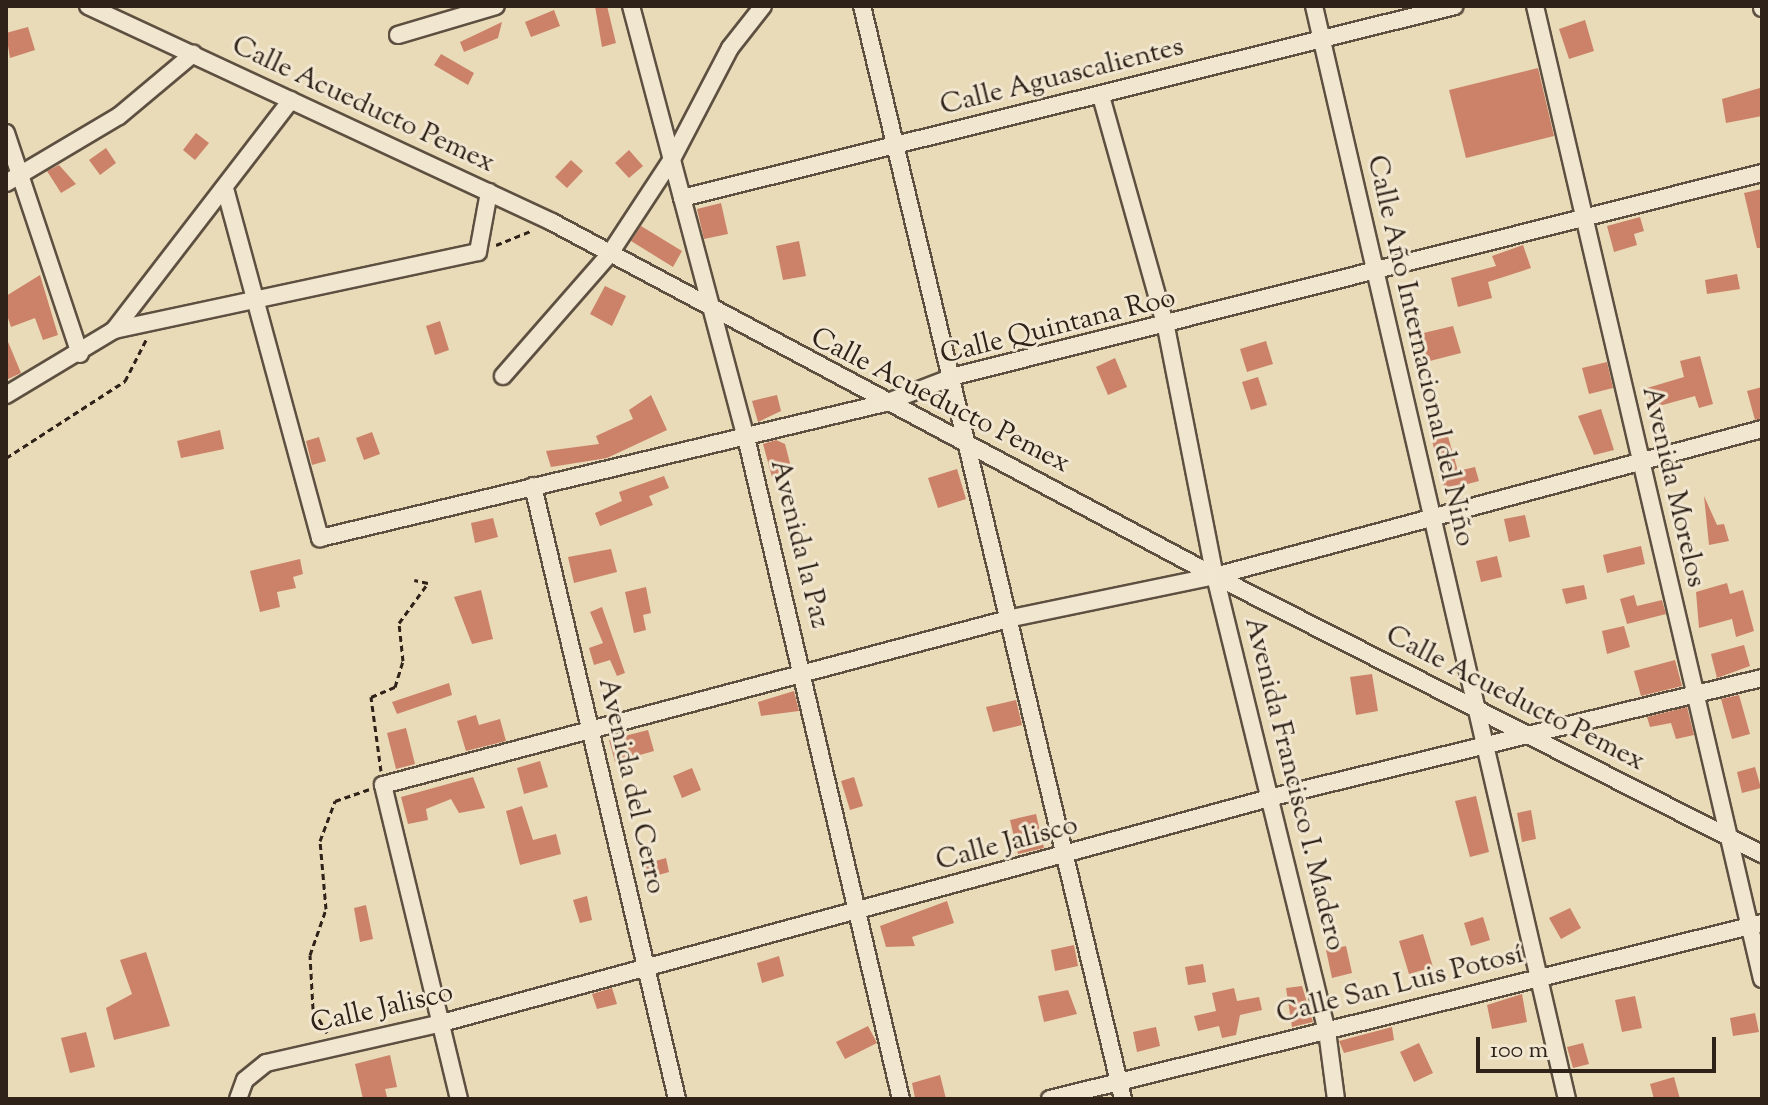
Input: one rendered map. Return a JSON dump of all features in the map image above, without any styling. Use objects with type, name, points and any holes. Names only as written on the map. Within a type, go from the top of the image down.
[{"type":"street","name":"Calle Acueducto Pemex","points":[[88,6],[552,222],[885,403],[970,443],[1215,576],[1473,708],[1537,735],[1762,854]]},
{"type":"street","points":[[398,35],[496,6]]},
{"type":"street","name":"Avenida la Paz","points":[[631,6],[745,433],[804,674],[901,1099]]},
{"type":"street","points":[[503,376],[609,255],[672,159],[730,48],[763,6]]},
{"type":"street","points":[[862,6],[955,376],[1123,1099]]},
{"type":"street","name":"Calle Año Internacional del Niño","points":[[1314,6],[1432,512],[1473,708],[1567,1099]]},
{"type":"street","name":"Calle Aguascalientes","points":[[682,198],[1455,6]]},
{"type":"street","name":"Avenida Morelos","points":[[1535,6],[1589,220],[1693,697],[1756,925],[1762,979]]},
{"type":"street","points":[[13,178],[119,116],[193,54]]},
{"type":"street","name":"Avenida Francisco I. Madero","points":[[1101,96],[1166,327],[1215,576],[1273,797],[1327,1031],[1336,1099]]},
{"type":"street","points":[[6,395],[80,354],[114,330],[226,192],[291,100]]},
{"type":"street","points":[[6,133],[13,178],[80,354]]},
{"type":"street","name":"Calle Quintana Roo","points":[[254,303],[320,538],[745,433],[885,403],[955,376],[1166,327],[1762,173]]},
{"type":"street","points":[[226,192],[254,303]]},
{"type":"street","points":[[114,330],[149,327],[478,252],[489,192]]},
{"type":"street","points":[[459,1099],[383,785],[592,733],[1012,618],[1215,576],[1432,512],[1762,429]]},
{"type":"street","name":"Avenida del Cerro","points":[[533,486],[677,1099]]},
{"type":"street","name":"Calle Jalisco","points":[[238,1099],[245,1080],[266,1063],[442,1023],[1066,856],[1273,797],[1762,678]]},
{"type":"street","name":"Calle San Luis Potosí","points":[[1050,1099],[1756,925]]},
{"type":"path","points":[[478,252],[552,222]]},
{"type":"path","points":[[6,458],[125,381],[149,327]]},
{"type":"path","points":[[329,1048],[325,1019],[313,1009],[310,955],[326,909],[320,841],[335,801],[383,785],[371,697],[395,687],[403,661],[399,623],[428,583],[414,580]]},
{"type":"building","points":[[595,6],[607,6],[616,43],[602,47]]},
{"type":"building","points":[[554,10],[560,26],[531,37],[525,22]]},
{"type":"building","points":[[1585,20],[1594,51],[1569,59],[1559,29]]},
{"type":"building","points":[[502,22],[498,38],[464,52],[460,42]]},
{"type":"building","points":[[28,27],[35,50],[10,58],[6,33]]},
{"type":"building","points":[[441,54],[474,73],[468,85],[434,65]]},
{"type":"building","points":[[1538,68],[1554,136],[1466,158],[1449,90]]},
{"type":"building","points":[[1760,88],[1762,116],[1726,123],[1722,99]]},
{"type":"building","points":[[196,133],[209,143],[195,160],[183,150]]},
{"type":"building","points":[[106,148],[116,163],[100,175],[89,160]]},
{"type":"building","points":[[629,150],[643,166],[629,178],[615,163]]},
{"type":"building","points":[[571,160],[583,171],[567,188],[555,177]]},
{"type":"building","points":[[59,165],[76,184],[61,193],[47,171]]},
{"type":"building","points":[[1762,189],[1762,248],[1757,248],[1744,193]]},
{"type":"building","points":[[721,203],[728,234],[704,239],[697,209]]},
{"type":"building","points":[[1640,217],[1644,231],[1634,234],[1637,245],[1614,252],[1607,226]]},
{"type":"building","points":[[641,226],[682,251],[673,267],[631,241]]},
{"type":"building","points":[[799,241],[806,276],[783,280],[776,246]]},
{"type":"building","points":[[1523,245],[1531,268],[1488,282],[1492,298],[1458,307],[1451,278],[1496,266],[1492,256]]},
{"type":"building","points":[[1737,274],[1740,289],[1707,294],[1705,280]]},
{"type":"building","points":[[40,275],[58,335],[43,340],[35,318],[11,327],[6,312],[6,296]]},
{"type":"building","points":[[605,286],[626,296],[612,326],[590,314]]},
{"type":"building","points":[[440,321],[449,350],[435,355],[426,326]]},
{"type":"building","points":[[1453,326],[1461,353],[1422,363],[1415,335]]},
{"type":"building","points":[[6,337],[21,373],[6,380]]},
{"type":"building","points":[[1266,341],[1273,364],[1247,372],[1240,349]]},
{"type":"building","points":[[1700,356],[1713,404],[1699,408],[1695,396],[1652,408],[1647,388],[1684,377],[1680,361]]},
{"type":"building","points":[[1115,358],[1127,387],[1108,395],[1096,367]]},
{"type":"building","points":[[1607,362],[1613,388],[1589,394],[1582,368]]},
{"type":"building","points":[[1258,377],[1267,405],[1251,410],[1242,382]]},
{"type":"building","points":[[1762,387],[1762,418],[1755,420],[1747,391]]},
{"type":"building","points":[[651,395],[667,430],[607,458],[551,467],[546,451],[599,444],[596,436],[633,419],[629,410]]},
{"type":"building","points":[[777,395],[781,411],[758,422],[752,401]]},
{"type":"building","points":[[1601,409],[1614,450],[1594,455],[1578,416]]},
{"type":"building","points":[[220,430],[224,449],[181,458],[177,441]]},
{"type":"building","points":[[372,432],[380,454],[364,460],[356,438]]},
{"type":"building","points":[[1447,433],[1458,471],[1475,467],[1479,481],[1445,490],[1431,437]]},
{"type":"building","points":[[319,437],[326,461],[312,465],[306,441]]},
{"type":"building","points":[[776,440],[785,444],[792,471],[772,477],[763,444]]},
{"type":"building","points":[[957,469],[966,499],[938,508],[928,478]]},
{"type":"building","points":[[664,476],[669,488],[649,496],[653,505],[600,526],[595,513],[622,501],[619,492]]},
{"type":"building","points":[[1704,496],[1717,525],[1724,524],[1729,541],[1709,545]]},
{"type":"building","points":[[1525,515],[1530,537],[1509,542],[1504,519]]},
{"type":"building","points":[[493,518],[498,537],[475,543],[471,523]]},
{"type":"building","points":[[1641,546],[1645,564],[1607,573],[1603,555]]},
{"type":"building","points":[[611,549],[617,572],[574,583],[568,557]]},
{"type":"building","points":[[1497,556],[1502,577],[1481,582],[1476,561]]},
{"type":"building","points":[[300,559],[303,574],[293,577],[296,588],[277,592],[280,607],[260,612],[250,571]]},
{"type":"building","points":[[1727,583],[1730,594],[1743,590],[1754,631],[1736,637],[1732,619],[1699,628],[1696,592]]},
{"type":"building","points":[[1584,585],[1587,599],[1566,604],[1562,589]]},
{"type":"building","points":[[646,587],[651,613],[643,615],[646,630],[634,633],[625,592]]},
{"type":"building","points":[[481,590],[493,639],[472,644],[454,597]]},
{"type":"building","points":[[1634,595],[1637,606],[1662,600],[1666,614],[1627,624],[1620,599]]},
{"type":"building","points":[[602,607],[625,673],[617,676],[610,660],[594,665],[589,648],[603,643],[590,612]]},
{"type":"building","points":[[1624,626],[1630,647],[1607,654],[1602,631]]},
{"type":"building","points":[[1744,645],[1750,666],[1717,678],[1711,654]]},
{"type":"building","points":[[1675,660],[1682,686],[1641,696],[1634,671]]},
{"type":"building","points":[[1372,674],[1378,711],[1356,715],[1350,677]]},
{"type":"building","points":[[449,683],[452,695],[397,714],[392,702]]},
{"type":"building","points":[[794,691],[799,711],[761,716],[758,702]]},
{"type":"building","points":[[1739,695],[1750,734],[1732,739],[1721,699]]},
{"type":"building","points":[[1016,700],[1022,725],[993,732],[986,707]]},
{"type":"building","points":[[1687,707],[1694,735],[1676,739],[1671,723],[1650,727],[1647,717]]},
{"type":"building","points":[[476,715],[479,725],[500,719],[506,741],[466,751],[457,721]]},
{"type":"building","points":[[406,728],[415,764],[396,769],[387,733]]},
{"type":"building","points":[[648,730],[654,751],[615,762],[609,740]]},
{"type":"building","points":[[540,761],[548,787],[524,794],[517,768]]},
{"type":"building","points":[[1755,767],[1761,788],[1742,793],[1737,772]]},
{"type":"building","points":[[692,768],[701,790],[682,798],[673,776]]},
{"type":"building","points":[[473,777],[485,808],[459,813],[451,799],[426,809],[428,820],[408,824],[401,797]]},
{"type":"building","points":[[854,777],[863,806],[850,810],[841,781]]},
{"type":"building","points":[[1476,796],[1489,852],[1470,857],[1455,801]]},
{"type":"building","points":[[522,806],[533,840],[556,834],[561,854],[520,865],[506,811]]},
{"type":"building","points":[[1531,810],[1536,839],[1522,842],[1517,813]]},
{"type":"building","points":[[1036,814],[1044,848],[1018,854],[1010,820]]},
{"type":"building","points":[[666,858],[669,872],[645,879],[641,865]]},
{"type":"building","points":[[587,896],[592,920],[580,923],[573,900]]},
{"type":"building","points":[[947,901],[954,923],[912,937],[915,946],[886,947],[880,926]]},
{"type":"building","points":[[366,905],[373,939],[360,942],[354,908]]},
{"type":"building","points":[[1570,908],[1581,928],[1561,939],[1549,918]]},
{"type":"building","points":[[1483,917],[1490,940],[1471,946],[1464,923]]},
{"type":"building","points":[[1423,934],[1433,967],[1409,974],[1399,941]]},
{"type":"building","points":[[1074,945],[1078,966],[1055,971],[1051,950]]},
{"type":"building","points":[[1346,946],[1352,973],[1332,978],[1326,950]]},
{"type":"building","points":[[146,952],[170,1026],[114,1040],[106,1008],[132,994],[120,960]]},
{"type":"building","points":[[779,956],[784,976],[762,983],[757,963]]},
{"type":"building","points":[[1203,964],[1206,982],[1188,985],[1185,967]]},
{"type":"building","points":[[1302,986],[1313,1022],[1292,1027],[1286,988]]},
{"type":"building","points":[[612,988],[617,1004],[597,1009],[592,994]]},
{"type":"building","points":[[1234,988],[1237,1001],[1259,997],[1262,1010],[1240,1015],[1236,1035],[1222,1038],[1219,1026],[1198,1031],[1194,1016],[1216,1011],[1212,993]]},
{"type":"building","points":[[1068,990],[1077,1014],[1044,1022],[1038,996]]},
{"type":"building","points":[[1522,994],[1527,1022],[1492,1029],[1487,1005]]},
{"type":"building","points":[[1635,996],[1642,1028],[1622,1032],[1615,1000]]},
{"type":"building","points":[[1755,1013],[1759,1032],[1733,1036],[1730,1018]]},
{"type":"building","points":[[868,1026],[877,1043],[845,1059],[836,1042]]},
{"type":"building","points":[[1156,1027],[1160,1046],[1137,1052],[1133,1032]]},
{"type":"building","points":[[1392,1027],[1394,1040],[1344,1053],[1339,1041]]},
{"type":"building","points":[[86,1032],[95,1067],[70,1073],[61,1038]]},
{"type":"building","points":[[1419,1043],[1433,1073],[1414,1082],[1400,1052]]},
{"type":"building","points":[[1583,1043],[1589,1064],[1573,1068],[1567,1047]]},
{"type":"building","points":[[390,1055],[397,1087],[385,1089],[387,1097],[363,1099],[355,1064]]},
{"type":"building","points":[[940,1075],[946,1099],[915,1098],[912,1083]]},
{"type":"building","points":[[1674,1077],[1680,1099],[1654,1099],[1650,1084]]}]
